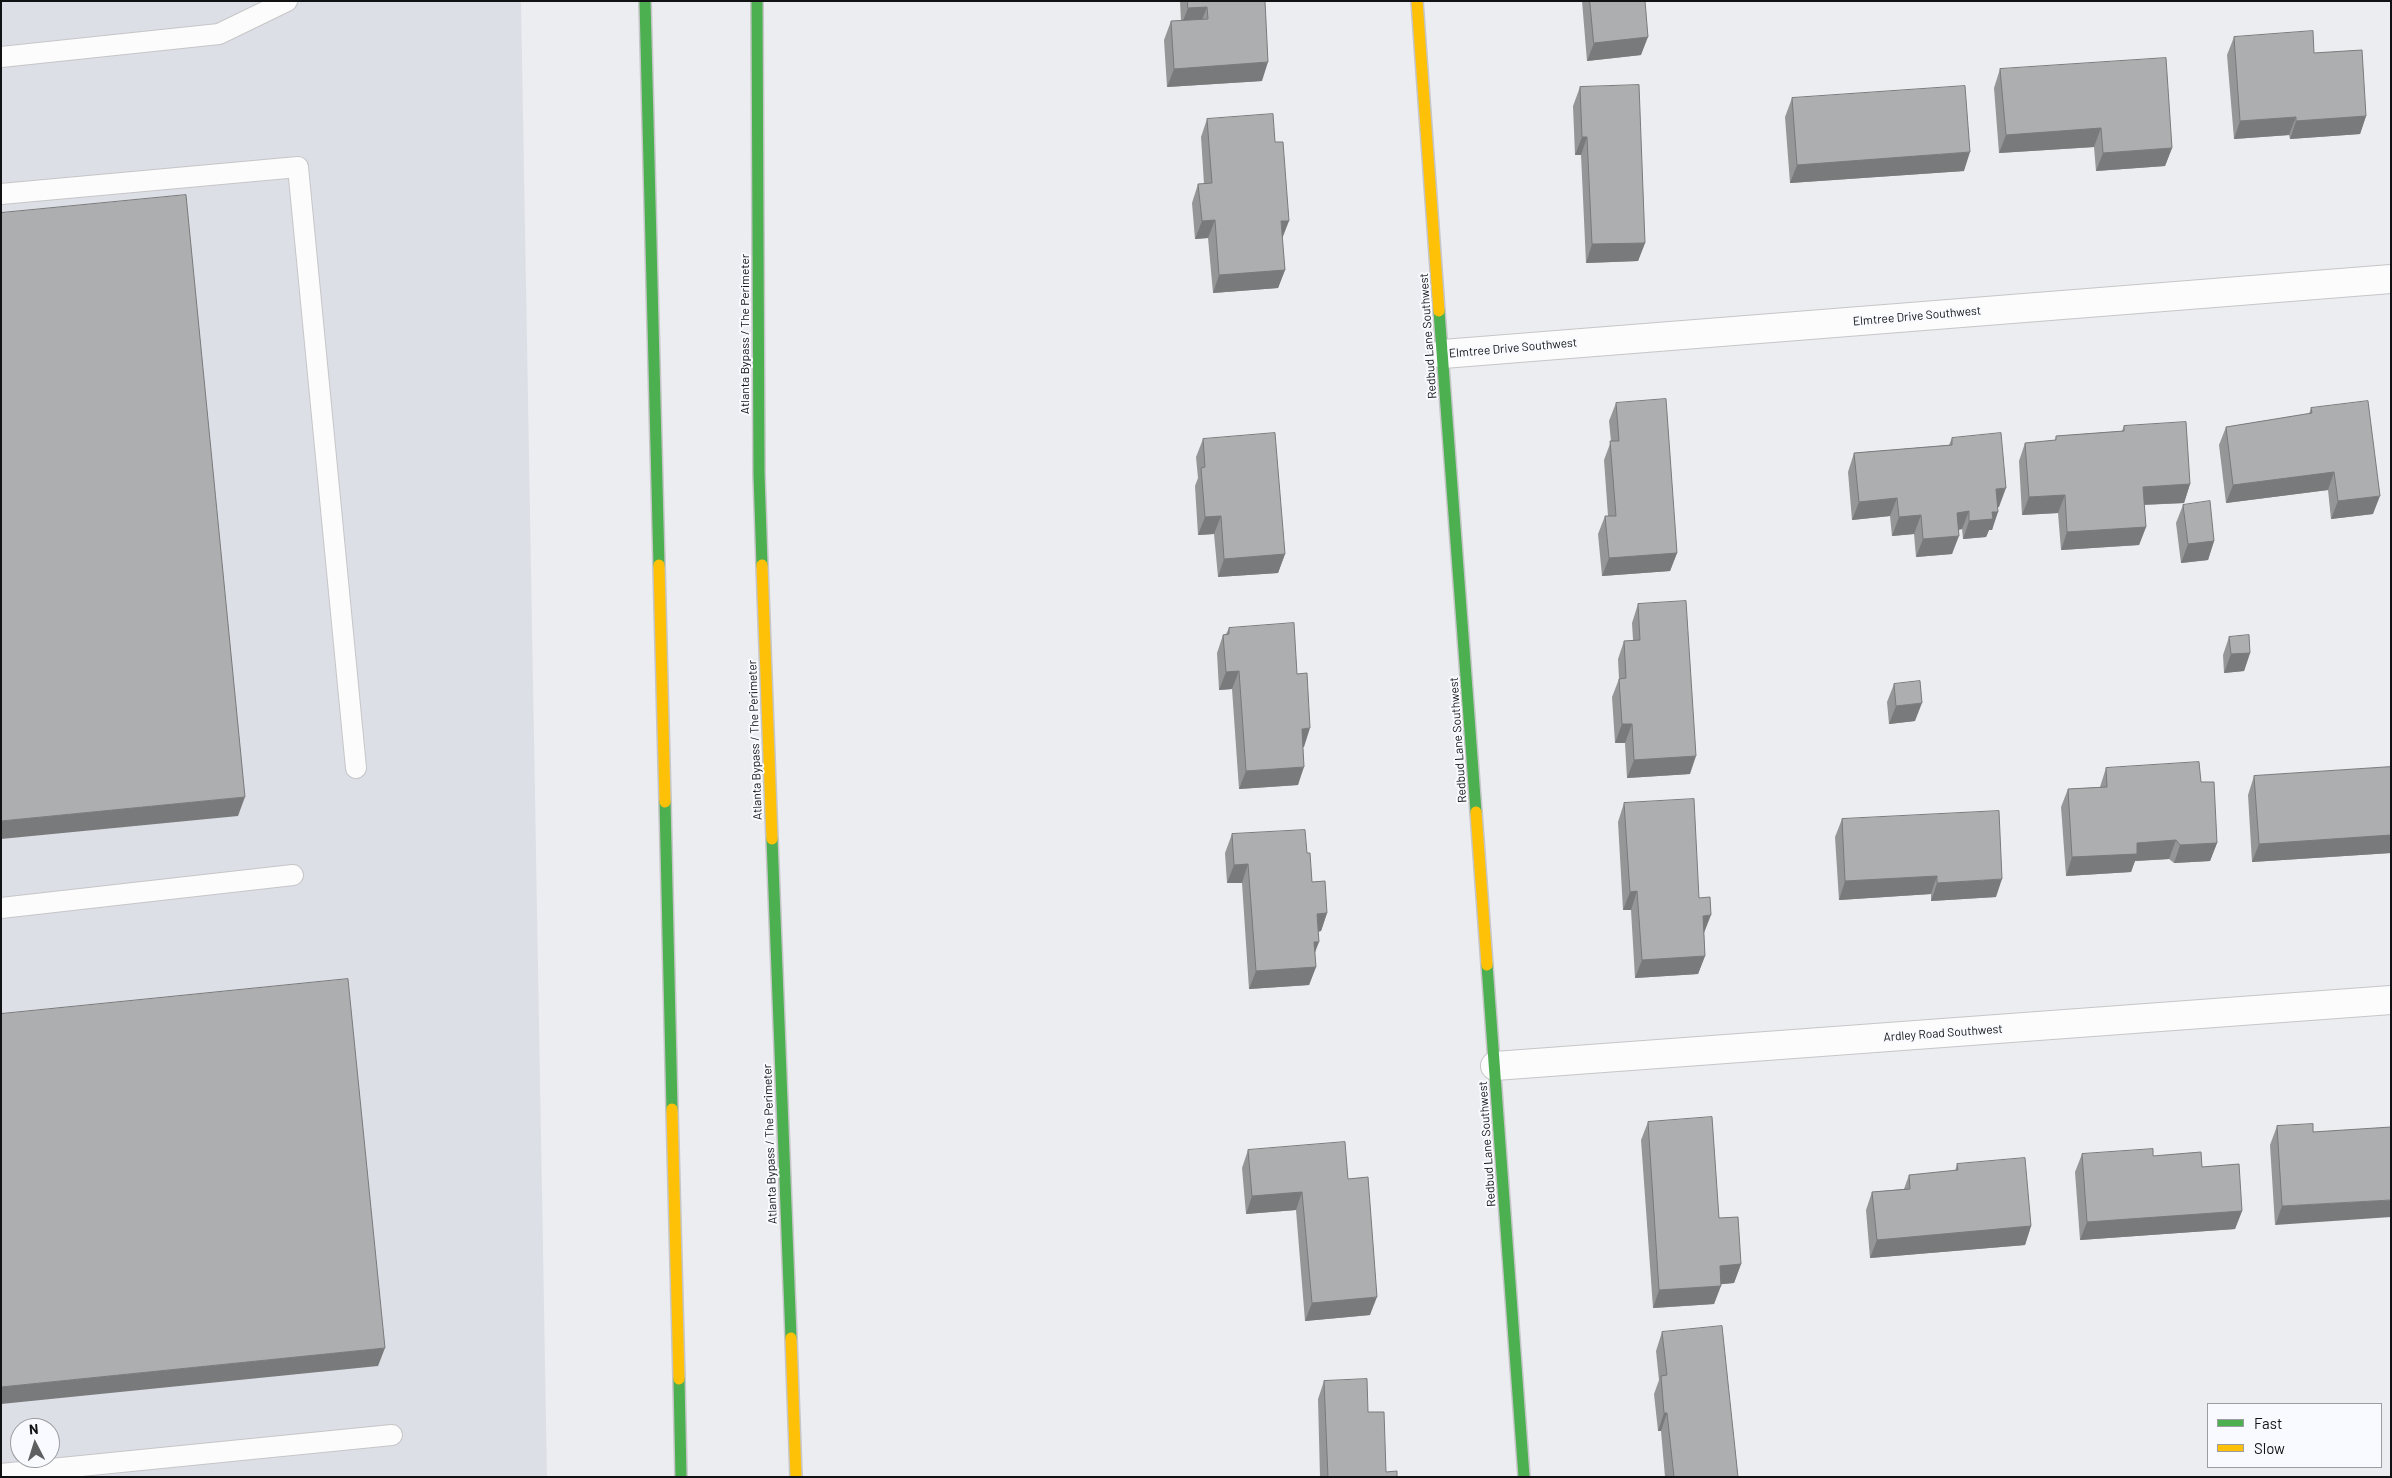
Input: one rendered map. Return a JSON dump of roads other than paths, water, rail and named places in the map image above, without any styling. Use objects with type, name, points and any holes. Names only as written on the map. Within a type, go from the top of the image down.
[{"type":"main road","points":[[645,1],[681,1477]]},
{"type":"main road","name":"Atlanta Bypass / The Perimeter","points":[[756,1],[759,474],[796,1477]]},
{"type":"main road","name":"Redbud Lane Southwest","points":[[1418,1],[1524,1477]]},
{"type":"street","name":"Elmtree Drive Southwest","points":[[1443,354],[2391,279]]},
{"type":"street","name":"Ardley Road Southwest","points":[[1495,1066],[2391,1000]]},
{"type":"lane","points":[[1,57],[219,34],[287,1]]},
{"type":"lane","points":[[1,194],[298,167],[356,768]]},
{"type":"lane","points":[[1,908],[293,874]]},
{"type":"lane","points":[[1,1474],[392,1435]]}]
